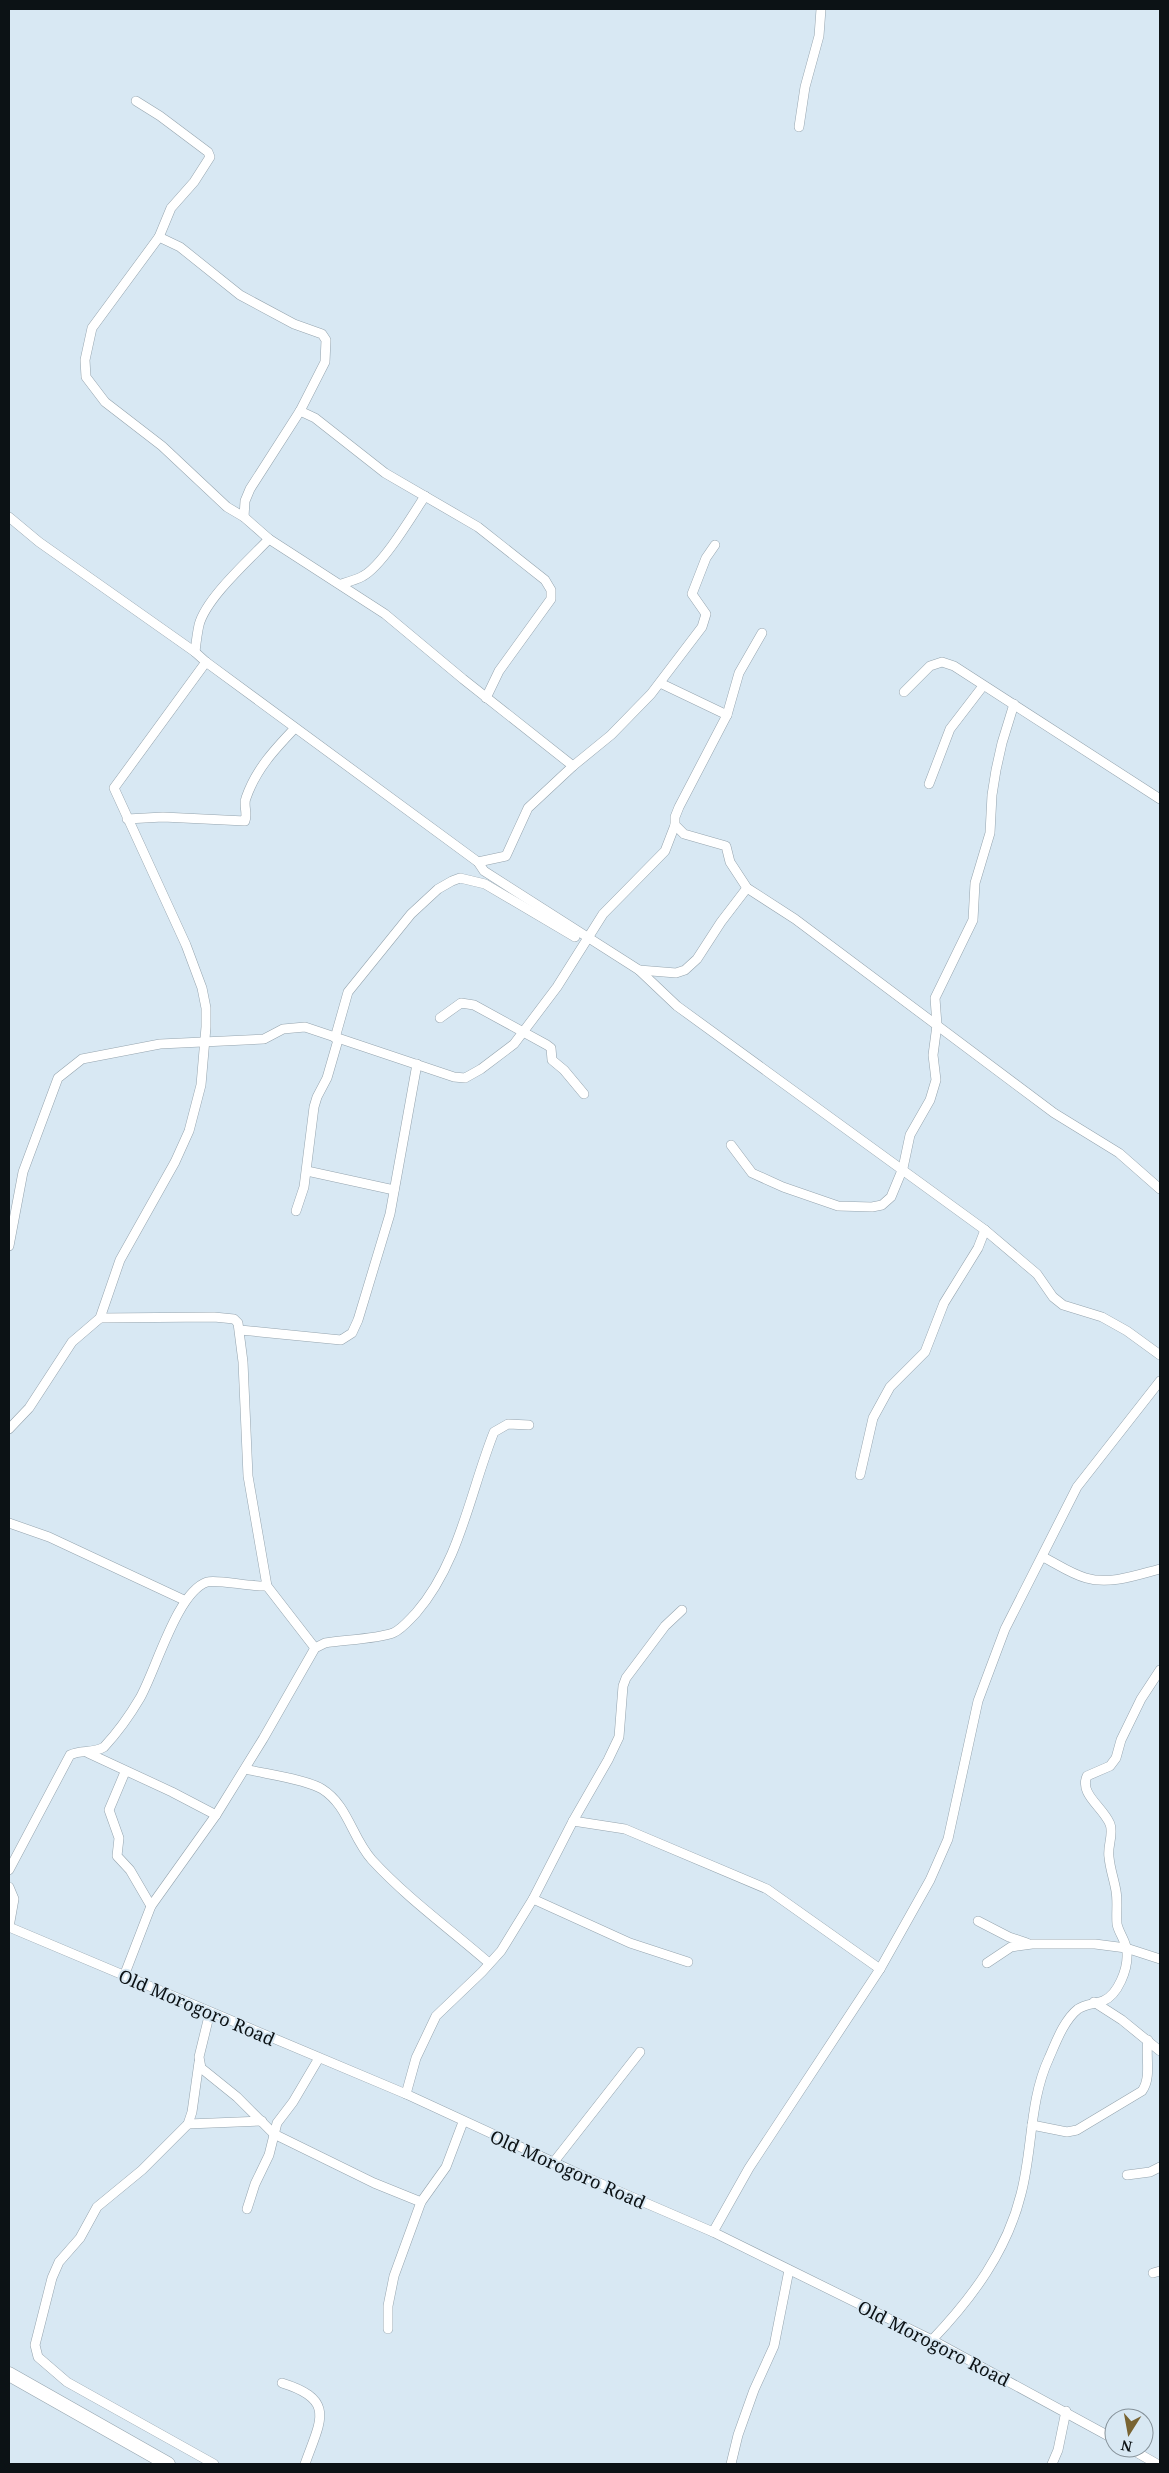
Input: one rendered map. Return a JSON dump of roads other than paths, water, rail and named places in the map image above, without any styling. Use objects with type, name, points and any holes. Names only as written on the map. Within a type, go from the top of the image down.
[{"type":"highway","points":[[9,2374],[168,2464]]},
{"type":"street","points":[[799,127],[805,87],[819,36],[821,9]]},
{"type":"street","points":[[136,101],[201,146],[210,157],[194,182],[170,208],[159,237],[92,328],[85,360],[86,377],[105,402],[162,446],[227,507],[244,517],[269,539],[385,614],[486,698],[573,766]]},
{"type":"street","points":[[159,237],[180,248],[240,295],[294,324],[322,334],[326,340],[325,362],[300,411],[250,489],[245,501],[244,517]]},
{"type":"street","points":[[300,411],[316,418],[385,473],[478,527],[544,580],[551,590],[551,599],[499,671],[490,686],[486,698]]},
{"type":"street","points":[[341,584],[364,576],[372,569],[390,548],[425,496]]},
{"type":"street","points":[[9,517],[39,542],[195,652],[478,862],[484,871],[587,941]]},
{"type":"street","points":[[195,652],[199,624],[213,601],[227,583],[269,539]]},
{"type":"street","points":[[478,862],[506,856],[528,808],[573,766],[612,735],[660,683],[705,620],[704,609],[692,594],[706,558],[715,545]]},
{"type":"street","points":[[9,1246],[23,1172],[58,1078],[82,1059],[160,1044],[264,1039],[290,1027],[305,1027],[454,1077],[465,1078],[481,1070],[514,1044],[557,987],[603,914],[664,850],[676,825],[675,817],[679,807],[727,715],[739,673],[762,633]]},
{"type":"street","points":[[9,1429],[29,1408],[72,1342],[100,1318],[120,1260],[175,1162],[189,1131],[201,1086],[206,1008],[202,988],[186,945],[114,788],[206,662]]},
{"type":"street","points":[[904,692],[930,666],[942,662],[954,666],[1160,799]]},
{"type":"street","points":[[660,683],[727,715]]},
{"type":"street","points":[[929,784],[950,729],[983,686]]},
{"type":"street","points":[[731,1145],[752,1173],[783,1187],[838,1206],[865,1207],[882,1205],[892,1197],[903,1168],[910,1135],[930,1100],[936,1080],[934,1055],[937,1025],[936,998],[938,990],[973,920],[975,883],[990,833],[992,795],[998,761],[1014,704]]},
{"type":"street","points":[[127,819],[163,817],[245,820],[245,800],[254,776],[270,754],[295,728]]},
{"type":"street","points":[[676,825],[684,834],[726,846],[730,862],[747,888],[796,920],[1054,1113],[1119,1153],[1160,1189]]},
{"type":"street","points":[[296,1211],[307,1171],[316,1097],[327,1078],[348,992],[411,914],[438,889],[460,878],[471,879],[497,890],[529,911],[639,970],[677,1006],[903,1168],[985,1230],[1037,1274],[1053,1297],[1062,1305],[1102,1317],[1127,1331],[1160,1355]]},
{"type":"street","points":[[639,970],[676,973],[685,970],[697,959],[721,922],[747,888]]},
{"type":"street","points":[[440,1018],[453,1007],[466,1002],[551,1048],[552,1060],[564,1070],[584,1094]]},
{"type":"street","points":[[240,1330],[340,1340],[352,1333],[366,1299],[394,1190],[417,1064]]},
{"type":"street","points":[[307,1171],[394,1190]]},
{"type":"street","points":[[860,1475],[873,1418],[890,1387],[925,1352],[944,1303],[978,1248],[985,1230]]},
{"type":"street","points":[[100,1318],[214,1317],[234,1319],[240,1330],[248,1476],[267,1586],[315,1648]]},
{"type":"street","points":[[713,2232],[749,2168],[880,1969],[938,1865],[948,1839],[978,1701],[1005,1630],[1077,1487],[1160,1381]]},
{"type":"street","points":[[124,1976],[151,1906],[216,1815],[315,1648],[324,1643],[394,1633],[406,1624],[437,1584],[461,1532],[474,1486],[494,1432],[508,1424],[529,1425]]},
{"type":"street","points":[[9,1523],[48,1537],[184,1600]]},
{"type":"street","points":[[1043,1557],[1085,1578],[1096,1580],[1107,1581],[1160,1569]]},
{"type":"street","points":[[9,1870],[13,1850],[70,1755],[78,1751],[96,1752],[104,1747],[140,1699],[184,1600],[198,1586],[209,1581],[252,1587],[267,1586]]},
{"type":"street","points":[[406,2094],[416,2058],[436,2016],[482,1972],[500,1950],[533,1899],[619,1737],[622,1695],[626,1678],[665,1626],[682,1610]]},
{"type":"street","points":[[932,2340],[967,2302],[987,2274],[1008,2233],[1022,2194],[1037,2087],[1063,2029],[1078,2009],[1094,2002],[1103,2001],[1117,1987],[1126,1960],[1126,1948],[1118,1926],[1117,1896],[1109,1858],[1111,1826],[1098,1804],[1085,1789],[1084,1782],[1087,1776],[1110,1766],[1116,1758],[1141,1699],[1160,1670]]},
{"type":"street","points":[[86,1752],[125,1772],[172,1792],[216,1815]]},
{"type":"street","points":[[245,1769],[322,1788],[342,1808],[360,1843],[373,1861],[401,1888],[489,1963]]},
{"type":"street","points":[[125,1772],[109,1810],[119,1838],[117,1856],[130,1870],[151,1906]]},
{"type":"street","points":[[573,1821],[626,1829],[767,1889],[880,1969]]},
{"type":"street","points":[[9,1887],[14,1899],[9,1927]]},
{"type":"street","points":[[533,1899],[630,1943],[688,1962]]},
{"type":"street","points":[[978,1921],[1009,1937],[1032,1944]]},
{"type":"street","name":"Old Morogoro Road","points":[[9,1927],[406,2094],[553,2163],[713,2232],[932,2340],[1104,2433]]},
{"type":"street","points":[[987,1963],[1011,1947],[1032,1944],[1095,1944],[1126,1948],[1160,1959]]},
{"type":"street","points":[[1094,2002],[1122,2020],[1160,2051]]},
{"type":"street","points":[[210,2012],[199,2062],[192,2112],[188,2124],[142,2170],[97,2207],[80,2238],[59,2262],[52,2278],[35,2345],[38,2357],[67,2382],[214,2464]]},
{"type":"street","points":[[1032,2125],[1067,2132],[1077,2130],[1142,2090],[1148,2077],[1146,2055],[1148,2040]]},
{"type":"street","points":[[553,2163],[640,2052]]},
{"type":"street","points":[[247,2209],[255,2184],[269,2155],[277,2123],[293,2102],[319,2058]]},
{"type":"street","points":[[199,2062],[201,2068],[225,2086],[274,2134],[374,2183],[421,2202]]},
{"type":"street","points":[[188,2124],[262,2121]]},
{"type":"street","points":[[388,2329],[388,2306],[394,2276],[421,2202],[446,2167],[463,2122]]},
{"type":"street","points":[[1127,2175],[1150,2172],[1160,2167]]},
{"type":"street","points":[[732,2464],[738,2435],[754,2390],[774,2346],[789,2270]]},
{"type":"street","points":[[282,2383],[298,2388],[315,2399],[321,2412],[317,2432],[305,2464]]},
{"type":"street","points":[[1052,2464],[1058,2450],[1066,2411]]}]
